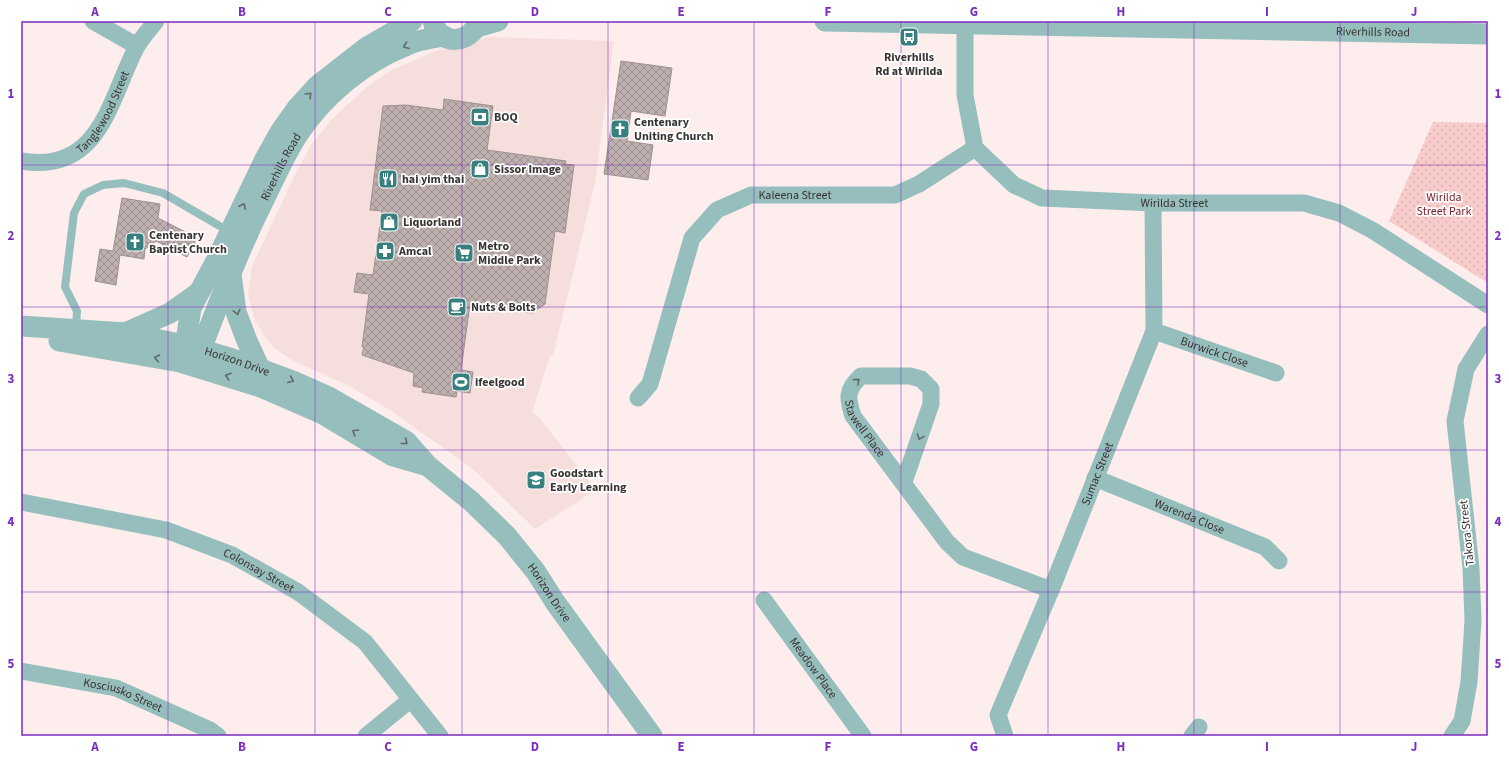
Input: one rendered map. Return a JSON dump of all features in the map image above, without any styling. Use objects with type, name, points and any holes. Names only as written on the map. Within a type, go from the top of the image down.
[{"type":"street","points":[[93,21],[137,46]]},
{"type":"street","name":"Tanglewood Street","points":[[21,161],[32,163],[59,161],[84,147],[97,133],[137,46],[156,21]]},
{"type":"street","name":"Riverhills Road","points":[[190,356],[191,308],[230,233],[265,159],[280,132],[297,108],[317,86],[367,47],[412,21]]},
{"type":"street","points":[[478,24],[498,21]]},
{"type":"street","name":"Riverhills Road","points":[[825,21],[966,25],[1216,25],[1488,34]]},
{"type":"street","name":"Riverhills Road","points":[[190,356],[231,274],[249,231],[282,164],[298,135],[325,102],[355,75],[386,55],[438,28],[459,39],[466,37],[478,24]]},
{"type":"street","points":[[966,25],[965,95],[975,148]]},
{"type":"street","name":"Wirilda Street","points":[[975,148],[1014,185],[1042,198],[1153,202],[1304,203],[1339,213],[1372,230],[1488,305]]},
{"type":"street","name":"Kaleena Street","points":[[638,398],[650,384],[692,238],[718,210],[751,195],[895,195],[919,184],[975,148]]},
{"type":"street","name":"Sumac Street","points":[[1005,736],[998,715],[1051,590],[1154,331],[1153,202]]},
{"type":"street","points":[[231,274],[236,312],[260,369]]},
{"type":"street","points":[[125,333],[170,313],[200,291]]},
{"type":"street","name":"Horizon Drive","points":[[21,326],[125,333],[190,356],[293,400],[355,432],[393,456],[428,466]]},
{"type":"street","name":"Burwick Close","points":[[1154,331],[1276,373]]},
{"type":"street","name":"Horizon Drive","points":[[21,334],[190,356],[260,369],[329,397],[406,441],[428,466],[472,502],[507,536],[536,572],[568,621],[652,736]]},
{"type":"street","name":"Takora Street","points":[[1452,736],[1462,720],[1469,682],[1473,620],[1471,568],[1455,421],[1466,369],[1488,334]]},
{"type":"street","name":"Stawell Place","points":[[904,482],[931,404],[930,389],[921,379],[910,376],[861,376],[850,387],[848,402],[853,416],[904,482],[947,542],[963,557],[1051,590]]},
{"type":"street","name":"Warenda Close","points":[[1096,478],[1265,547],[1279,561]]},
{"type":"street","name":"Colonsay Street","points":[[21,502],[166,530],[232,555],[298,592],[365,642],[440,736]]},
{"type":"street","name":"Meadow Place","points":[[764,600],[863,736]]},
{"type":"street","name":"Kosciusko Street","points":[[21,671],[116,688],[210,730],[218,736]]},
{"type":"street","points":[[366,736],[410,700]]},
{"type":"lane","points":[[76,330],[77,311],[65,287],[74,213],[84,194],[103,185],[124,182],[163,193],[230,233]]},
{"type":"shaded area","points":[[489,37],[614,41],[595,183],[553,356],[550,355],[532,413],[538,416],[596,490],[535,529],[474,470],[390,410],[349,386],[290,359],[274,348],[263,334],[254,318],[248,293],[252,266],[293,179],[311,145],[334,117],[368,86],[392,70],[436,51]]},
{"type":"green space","name":"Wirilda Street Park","points":[[1433,122],[1488,123],[1488,283],[1389,221]]},
{"type":"building","name":"Centenary Uniting Church","points":[[621,61],[672,68],[665,116],[631,111],[627,141],[653,145],[648,180],[604,174]]},
{"type":"building","name":"Metro Middle Park","points":[[444,99],[493,106],[487,150],[566,161],[565,164],[574,165],[565,233],[555,231],[545,304],[532,313],[470,304],[461,370],[473,372],[470,393],[457,391],[456,397],[422,392],[423,388],[413,386],[414,373],[362,355],[369,294],[354,292],[357,273],[373,275],[382,211],[370,210],[383,106],[406,105],[443,110]]},
{"type":"building","name":"Centenary Baptist Church","points":[[122,198],[160,204],[158,218],[197,238],[187,257],[156,241],[145,249],[144,259],[120,255],[116,285],[95,281],[100,249],[113,251]]},
{"type":"place","name":"Riverhills Rd at Wirilda","points":[[909,37]]},
{"type":"place","name":"BOQ","points":[[480,117]]},
{"type":"place","name":"Centenary Uniting Church","points":[[620,129]]},
{"type":"place","name":"Sissor Image","points":[[480,169]]},
{"type":"place","name":"hai yim thai","points":[[388,179]]},
{"type":"place","name":"Liquorland","points":[[389,222]]},
{"type":"place","name":"Centenary Baptist Church","points":[[135,242]]},
{"type":"place","name":"Amcal","points":[[385,251]]},
{"type":"place","name":"Metro Middle Park","points":[[464,253]]},
{"type":"place","name":"Nuts & Bolts","points":[[457,307]]},
{"type":"place","name":"ifeelgood","points":[[461,382]]},
{"type":"place","name":"Goodstart Early Learning","points":[[536,480]]}]
